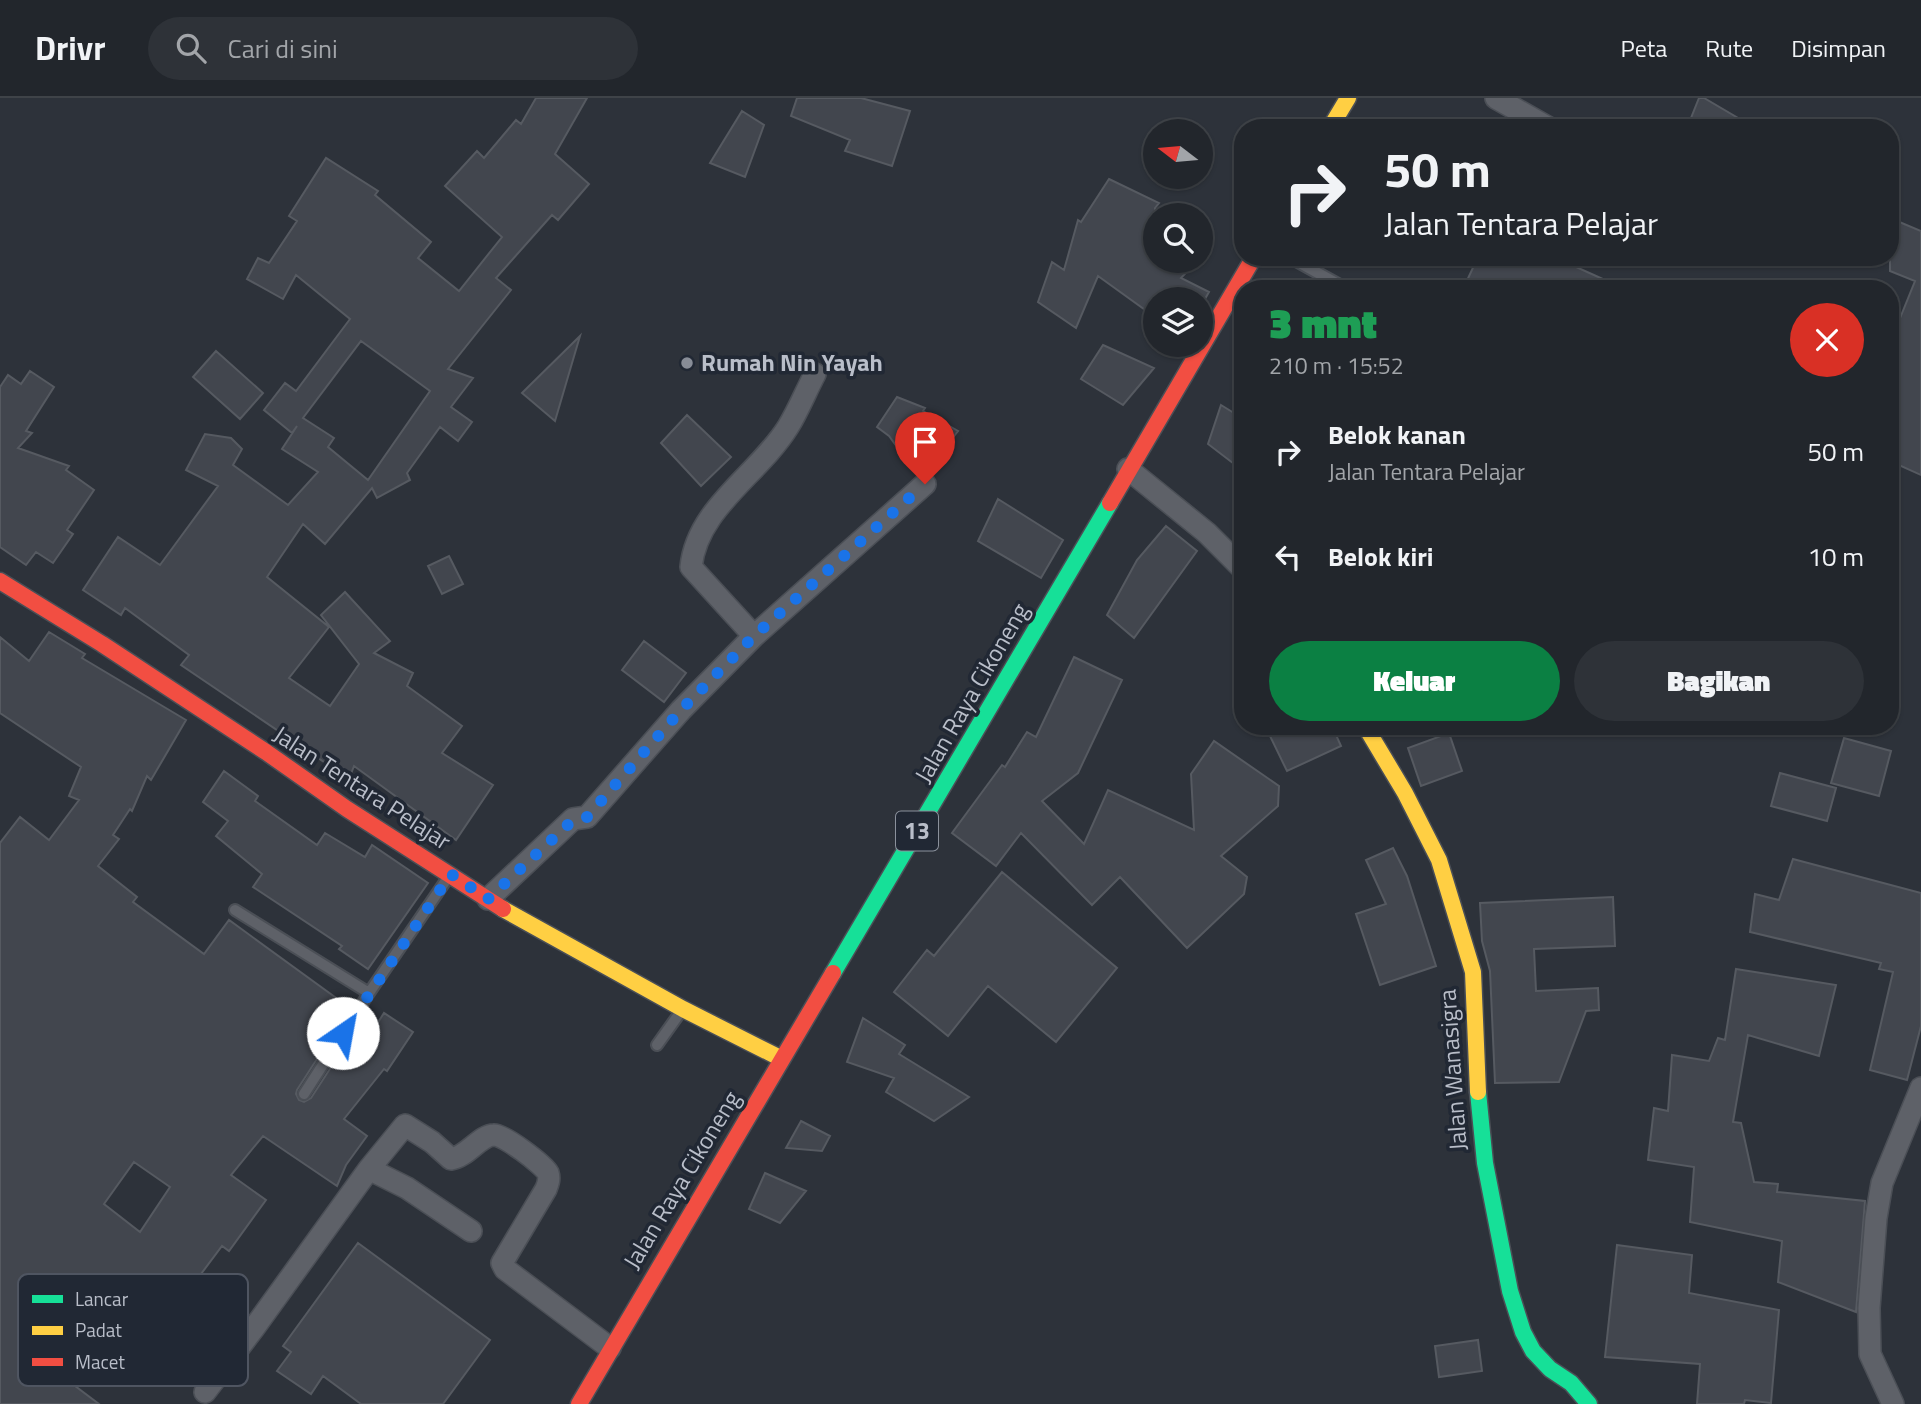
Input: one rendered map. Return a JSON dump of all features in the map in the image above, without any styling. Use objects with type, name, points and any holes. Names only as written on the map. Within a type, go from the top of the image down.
[{"type":"main road","points":[[1336,119],[1348,98]]},
{"type":"main road","name":"Jalan Raya Cikoneng","points":[[579,1404],[780,1058],[950,776],[1234,291]]},
{"type":"main road","name":"Jalan Tentara Pelajar","points":[[0,581],[102,644],[347,809],[488,899],[683,1009],[780,1058]]},
{"type":"main road","name":"Jalan Wanasigra","points":[[1370,735],[1405,793],[1438,860],[1473,972],[1479,1106],[1485,1163],[1510,1291],[1523,1332],[1534,1351],[1550,1369],[1578,1390],[1589,1404]]},
{"type":"street","points":[[1496,98],[1533,119]]},
{"type":"street","points":[[754,636],[691,567],[692,554],[706,523],[787,428],[815,374]]},
{"type":"street","points":[[1128,469],[1207,534],[1234,560]]},
{"type":"street","points":[[488,899],[573,820],[587,817],[681,710],[754,636],[925,484]]},
{"type":"street","points":[[1893,1404],[1890,1393],[1874,1366],[1869,1345],[1869,1308],[1882,1182],[1921,1088]]},
{"type":"street","points":[[248,1336],[369,1169],[405,1125],[432,1142],[451,1159],[459,1157],[490,1135],[500,1135],[548,1173],[550,1180],[546,1189],[502,1263],[505,1269],[610,1348]]},
{"type":"street","points":[[369,1169],[407,1188],[471,1231]]},
{"type":"street","points":[[205,1392],[210,1386]]},
{"type":"lane","points":[[1305,266],[1331,280]]},
{"type":"lane","points":[[304,1094],[451,874]]},
{"type":"lane","points":[[235,910],[369,993]]},
{"type":"lane","points":[[657,1045],[683,1009]]},
{"type":"building","points":[[536,98],[587,98],[555,154],[589,184],[558,220],[552,215],[496,278],[511,290],[448,369],[473,378],[451,407],[472,422],[458,441],[440,427],[407,473],[410,480],[377,498],[372,488],[325,544],[303,524],[267,577],[329,627],[289,678],[330,706],[359,664],[321,615],[345,592],[390,641],[374,653],[413,673],[407,686],[462,726],[442,753],[493,785],[456,840],[354,766],[349,779],[181,665],[189,655],[125,608],[121,615],[83,590],[118,537],[160,565],[218,486],[186,470],[205,434],[231,438],[242,449],[233,465],[288,505],[318,472],[282,449],[297,426],[292,433],[264,410],[285,383],[296,391],[350,319],[296,275],[283,299],[247,279],[258,258],[269,263],[297,221],[289,216],[326,158],[378,191],[375,195],[431,242],[418,258],[459,291],[502,237],[445,186],[477,151],[484,158],[516,120],[521,124]],"holes":[[[361,341],[430,391],[368,480],[328,447],[334,438],[303,418]]]},
{"type":"building","points":[[797,98],[861,98],[910,111],[892,166],[845,151],[850,140],[791,116]]},
{"type":"building","points":[[1699,98],[1704,98],[1740,119],[1691,119]]},
{"type":"building","points":[[742,111],[764,125],[745,177],[710,163]]},
{"type":"building","points":[[1109,179],[1159,203],[1143,203],[1143,273],[1186,273],[1181,278],[1199,287],[1143,287],[1143,308],[1098,276],[1076,328],[1038,302],[1052,262],[1064,270],[1078,220],[1081,222]]},
{"type":"building","points":[[1899,222],[1921,231],[1921,475],[1899,465],[1899,321],[1915,281],[1890,271],[1890,266],[1899,266]]},
{"type":"building","points":[[1474,266],[1574,266],[1605,280],[1467,280]]},
{"type":"building","points":[[580,336],[555,421],[522,393]]},
{"type":"building","points":[[1103,345],[1154,368],[1123,405],[1081,379]]},
{"type":"building","points":[[216,351],[263,393],[240,419],[193,377]]},
{"type":"building","points":[[30,371],[54,387],[26,431],[32,433],[18,448],[69,466],[66,470],[94,490],[67,530],[73,534],[53,563],[36,552],[26,565],[0,547],[0,387],[8,375],[21,384]]},
{"type":"building","points":[[897,397],[925,408],[923,411],[958,431],[927,470],[900,451],[889,436],[877,427]]},
{"type":"building","points":[[1221,405],[1234,413],[1234,464],[1208,444]]},
{"type":"building","points":[[687,415],[731,457],[701,486],[661,443]]},
{"type":"building","points":[[998,499],[1063,540],[1041,578],[978,541]]},
{"type":"building","points":[[1166,526],[1197,551],[1134,638],[1107,615],[1137,560]]},
{"type":"building","points":[[449,556],[463,584],[442,594],[428,566]]},
{"type":"building","points":[[49,632],[85,654],[82,658],[186,720],[151,780],[147,776],[132,811],[130,809],[113,835],[119,839],[98,866],[137,897],[133,902],[204,954],[229,920],[350,1008],[297,1090],[299,1100],[304,1102],[311,1098],[363,1018],[375,1027],[384,1013],[413,1032],[387,1071],[384,1069],[344,1119],[367,1136],[346,1165],[337,1186],[263,1136],[231,1175],[266,1200],[229,1251],[222,1246],[201,1274],[18,1274],[18,1386],[75,1386],[99,1404],[0,1404],[0,843],[20,817],[49,840],[79,800],[69,796],[81,767],[0,713],[0,637],[29,661]],"holes":[[[134,1162],[170,1187],[140,1232],[104,1204]]]},
{"type":"building","points":[[644,641],[686,673],[664,702],[622,670]]},
{"type":"building","points":[[1074,657],[1122,680],[1078,773],[1042,801],[1084,844],[1108,790],[1194,830],[1191,774],[1214,741],[1279,786],[1278,806],[1221,856],[1247,877],[1244,894],[1187,948],[1120,877],[1092,905],[1021,833],[996,866],[952,833],[1002,765],[1005,767],[1027,732],[1036,737]]},
{"type":"building","points":[[1269,735],[1336,735],[1341,746],[1287,771]]},
{"type":"building","points":[[1450,735],[1462,771],[1421,786],[1408,748]]},
{"type":"building","points":[[1844,738],[1891,751],[1879,796],[1831,783]]},
{"type":"building","points":[[224,771],[258,796],[255,801],[317,845],[325,833],[365,857],[372,845],[428,883],[368,969],[339,949],[342,946],[253,887],[262,874],[216,836],[228,821],[203,802]]},
{"type":"building","points":[[1780,773],[1836,788],[1827,821],[1771,806]]},
{"type":"building","points":[[1393,848],[1407,876],[1436,966],[1380,985],[1356,914],[1386,904],[1366,860]]},
{"type":"building","points":[[1793,859],[1921,893],[1921,1026],[1907,1080],[1870,1070],[1893,972],[1879,969],[1881,963],[1750,932],[1755,894],[1779,900]]},
{"type":"building","points":[[1002,872],[1117,968],[1056,1042],[988,986],[948,1036],[894,992],[927,950],[934,956]]},
{"type":"building","points":[[1613,897],[1615,946],[1534,949],[1536,991],[1598,988],[1599,1010],[1586,1011],[1559,1082],[1495,1083],[1490,971],[1482,941],[1480,903]]},
{"type":"building","points":[[1736,969],[1836,985],[1819,1056],[1748,1035],[1733,1122],[1741,1123],[1754,1182],[1778,1184],[1777,1192],[1865,1201],[1856,1312],[1778,1282],[1782,1241],[1690,1222],[1694,1167],[1648,1160],[1654,1108],[1668,1111],[1672,1055],[1709,1061],[1718,1038],[1725,1040]]},
{"type":"building","points":[[863,1018],[905,1045],[899,1054],[969,1097],[934,1121],[886,1092],[894,1078],[847,1062]]},
{"type":"building","points":[[801,1121],[830,1136],[822,1151],[786,1148]]},
{"type":"building","points":[[765,1173],[806,1191],[780,1223],[749,1209]]},
{"type":"building","points":[[358,1243],[490,1340],[443,1404],[361,1404],[323,1376],[311,1394],[277,1371],[291,1352],[283,1346]]},
{"type":"building","points":[[1617,1245],[1692,1255],[1689,1293],[1779,1310],[1771,1403],[1745,1400],[1744,1404],[1697,1404],[1700,1364],[1605,1357]]},
{"type":"building","points":[[1478,1340],[1482,1371],[1439,1377],[1435,1346]]},
{"type":"traffic: fast","points":[[833,973],[1110,503]]},
{"type":"traffic: fast","points":[[1478,1092],[1485,1163],[1510,1291],[1523,1332],[1533,1351],[1550,1369],[1571,1383],[1589,1404]]},
{"type":"traffic: slow","points":[[1335,119],[1348,98]]},
{"type":"traffic: slow","points":[[1370,735],[1405,793],[1439,860],[1473,972],[1478,1092]]},
{"type":"traffic: slow","points":[[503,909],[683,1009],[780,1058]]},
{"type":"traffic: jam","points":[[1241,280],[1249,266]]},
{"type":"traffic: jam","points":[[1110,503],[1234,291]]},
{"type":"traffic: jam","points":[[0,581],[102,644],[347,809],[503,909]]},
{"type":"traffic: jam","points":[[579,1404],[833,973]]},
{"type":"place","name":"Rumah Nin Yayah","points":[[687,363]]},
{"type":"route","points":[[343,1033],[451,874],[488,899],[573,820],[587,817],[681,710],[754,636],[925,484]]}]
